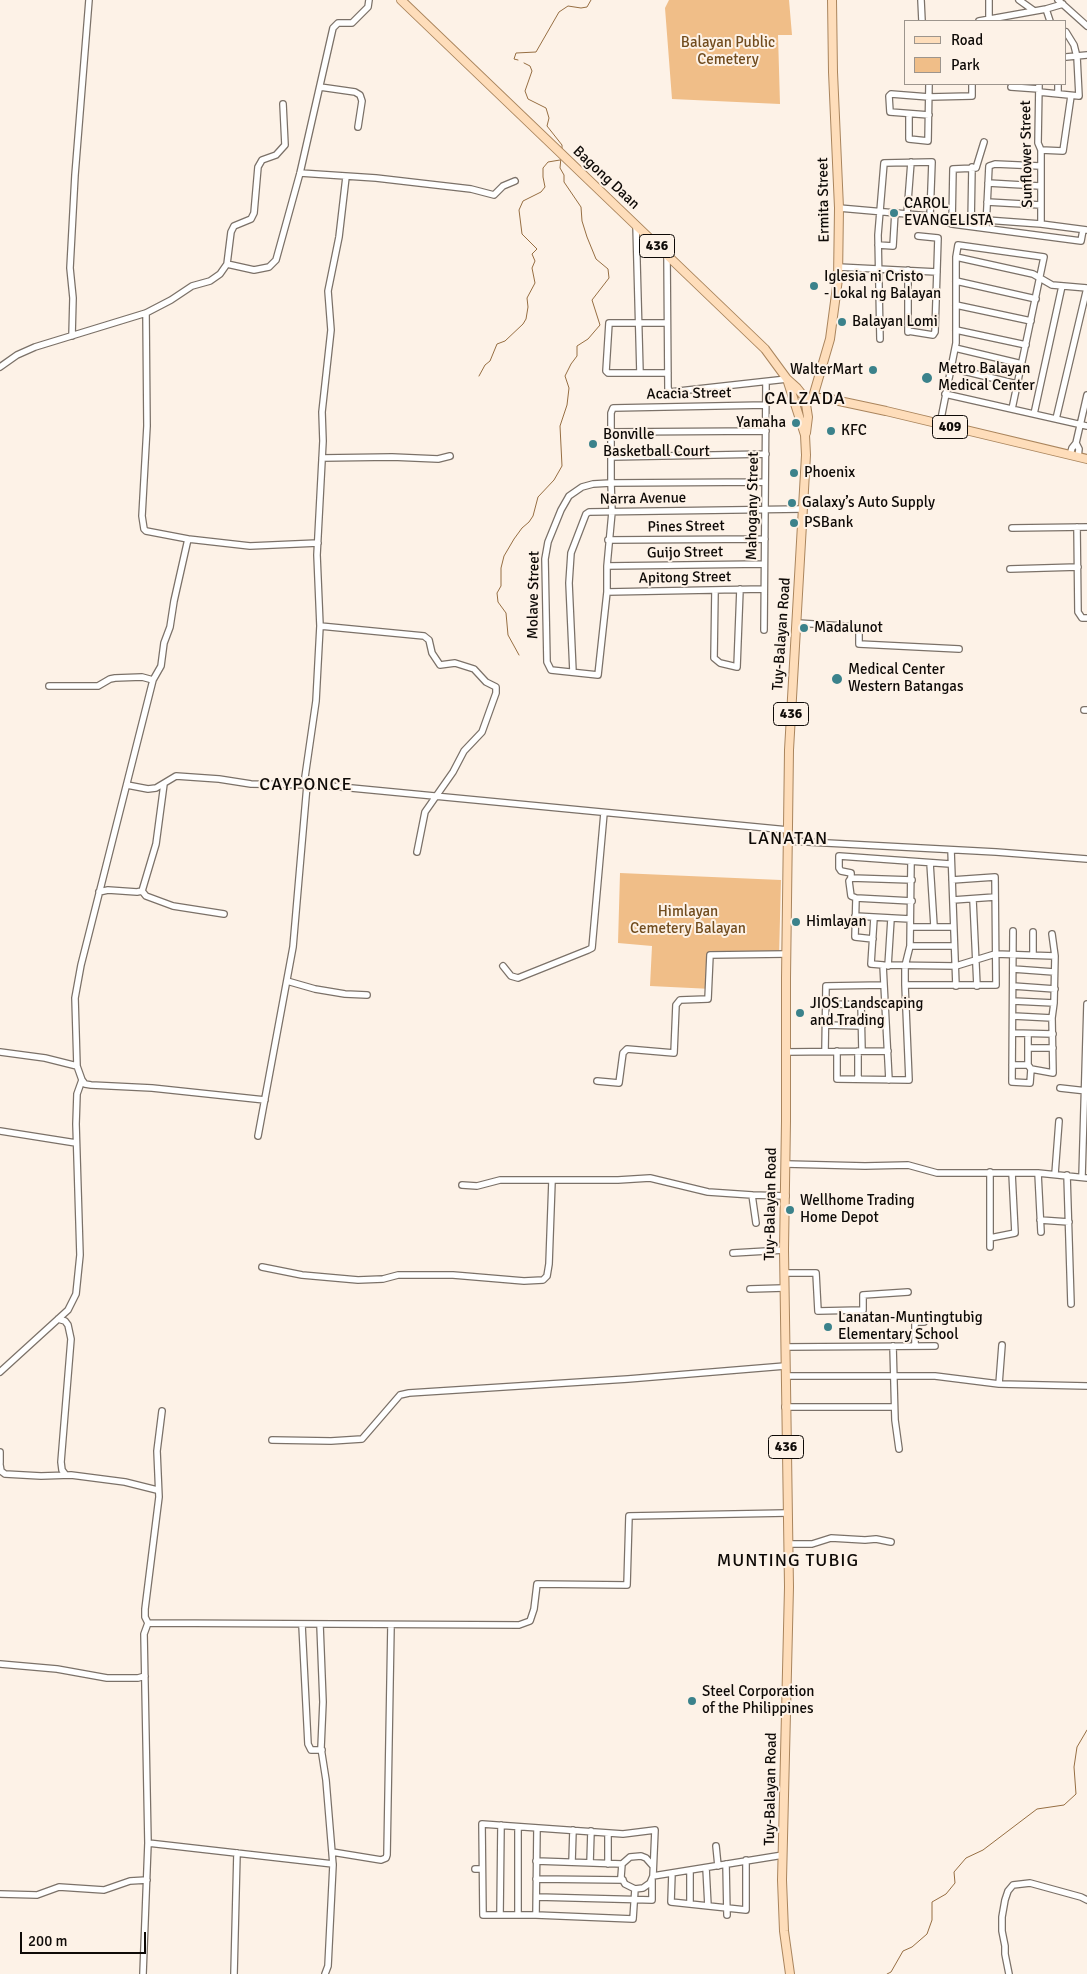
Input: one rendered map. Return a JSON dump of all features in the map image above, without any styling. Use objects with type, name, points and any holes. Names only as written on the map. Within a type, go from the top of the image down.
[{"type":"main road","name":"Bagong Daan","points":[[401,0],[765,349],[787,379],[809,398]]},
{"type":"main road","name":"Ermita Street","points":[[809,398],[830,339],[838,267],[839,208],[832,0]]},
{"type":"main road","name":"Bagong Daan","points":[[787,379],[796,401]]},
{"type":"main road","name":"409","points":[[796,401],[809,398],[825,398],[1087,459]]},
{"type":"main road","name":"Tuy-Balayan Road","points":[[805,435],[809,398]]},
{"type":"main road","name":"Tuy-Balayan Road","points":[[790,1974],[783,1908],[789,1586],[784,1288],[786,954],[789,750],[798,623],[806,455],[805,435],[796,401]]},
{"type":"street","points":[[72,336],[73,298],[70,268],[75,175],[89,0]]},
{"type":"street","points":[[227,264],[254,270],[274,264],[300,173],[333,28],[338,23],[352,23],[368,7],[369,0]]},
{"type":"street","points":[[920,0],[922,20]]},
{"type":"street","points":[[989,0],[990,19]]},
{"type":"street","points":[[1019,0],[1033,10]]},
{"type":"street","points":[[984,20],[1046,9],[1060,1],[1087,26]]},
{"type":"street","points":[[1046,9],[1050,20]]},
{"type":"street","points":[[1011,87],[1039,88],[1058,94],[1079,96],[1078,57],[1074,44],[1067,34]]},
{"type":"street","points":[[1067,56],[1078,57],[1087,55]]},
{"type":"street","points":[[909,114],[910,141],[930,140],[928,85]]},
{"type":"street","points":[[929,115],[890,112],[890,95],[929,97],[972,96],[972,85]]},
{"type":"street","points":[[1058,85],[1058,94]]},
{"type":"street","points":[[320,87],[355,92],[360,95],[362,101],[358,127]]},
{"type":"street","name":"Sunflower Street","points":[[1039,88],[1038,144],[1041,150],[1041,224]]},
{"type":"street","points":[[1041,150],[1063,151],[1071,96]]},
{"type":"street","points":[[0,367],[17,355],[35,347],[146,313],[192,286],[210,280],[220,274],[227,264],[234,226],[251,218],[254,213],[258,167],[262,160],[276,155],[285,146],[283,104]]},
{"type":"street","points":[[952,224],[953,169],[976,168],[984,142]]},
{"type":"street","points":[[880,339],[877,268],[884,162],[932,162],[930,216]]},
{"type":"street","points":[[908,214],[911,162]]},
{"type":"street","points":[[986,227],[989,166],[995,164],[1040,166]]},
{"type":"street","points":[[970,225],[972,168]]},
{"type":"street","points":[[300,173],[471,189],[494,195],[503,186],[515,181]]},
{"type":"street","points":[[258,1136],[293,948],[305,777],[316,701],[320,626],[317,586],[322,412],[331,345],[328,291],[339,237],[346,177]]},
{"type":"street","points":[[988,183],[1040,186]]},
{"type":"street","points":[[987,202],[1041,205]]},
{"type":"street","points":[[839,208],[881,210],[930,216],[952,224],[1081,241],[1085,230],[1041,224],[986,220]]},
{"type":"street","points":[[878,245],[893,246],[896,212]]},
{"type":"street","points":[[636,225],[640,373]]},
{"type":"street","points":[[908,270],[908,333],[933,335],[935,332],[938,238],[918,236]]},
{"type":"street","points":[[940,424],[955,348],[956,257],[958,245],[1044,257],[1012,409]]},
{"type":"street","points":[[667,254],[668,388],[670,392],[787,379]]},
{"type":"street","points":[[956,257],[1033,274],[1052,285],[1087,288],[1056,419]]},
{"type":"street","points":[[838,267],[937,272]]},
{"type":"street","points":[[956,281],[1036,299]]},
{"type":"street","points":[[1034,414],[1062,286]]},
{"type":"street","points":[[956,305],[1031,321]]},
{"type":"street","points":[[146,313],[147,426],[142,523],[146,531],[188,539],[259,546],[318,543]]},
{"type":"street","points":[[668,323],[609,323],[606,371],[608,373],[668,374]]},
{"type":"street","points":[[956,330],[1026,345]]},
{"type":"street","points":[[955,348],[1022,364]]},
{"type":"street","points":[[951,368],[1017,384]]},
{"type":"street","name":"Mahogany Street","points":[[764,630],[766,382]]},
{"type":"street","points":[[945,394],[1084,425]]},
{"type":"street","points":[[1074,456],[1079,449],[1076,443],[1084,425],[1087,395]]},
{"type":"street","name":"Acacia Street","points":[[611,432],[610,413],[613,408],[766,405]]},
{"type":"street","points":[[607,592],[608,540],[612,512],[611,432],[766,431]]},
{"type":"street","points":[[611,457],[766,454]]},
{"type":"street","points":[[322,458],[392,457],[438,459],[450,456]]},
{"type":"street","name":"Molave Street","points":[[607,592],[598,674],[551,670],[547,662],[544,582],[548,542],[569,496],[582,487],[593,484],[765,482]]},
{"type":"street","name":"Narra Avenue","points":[[573,672],[569,583],[571,554],[586,514],[589,512],[802,509]]},
{"type":"street","points":[[1077,526],[1078,612],[1082,618],[1087,618]]},
{"type":"street","points":[[1012,528],[1087,527]]},
{"type":"street","points":[[188,539],[170,627],[164,643],[161,666],[153,680],[99,892],[75,998],[77,1066],[85,1084],[152,1088],[265,1100]]},
{"type":"street","name":"Pines Street","points":[[608,540],[765,539]]},
{"type":"street","name":"Guijo Street","points":[[607,566],[764,564]]},
{"type":"street","points":[[1010,569],[1078,568]]},
{"type":"street","points":[[715,590],[714,658],[720,663],[737,666],[740,589]]},
{"type":"street","name":"Apitong Street","points":[[607,592],[764,589]]},
{"type":"street","points":[[798,623],[859,627],[859,644],[959,649]]},
{"type":"street","points":[[320,626],[424,636],[429,640],[432,653],[440,665],[455,663],[474,670],[486,682],[496,687],[496,694],[482,732],[464,751],[453,772],[426,812],[417,852]]},
{"type":"street","points":[[49,686],[98,686],[115,678],[153,680]]},
{"type":"street","points":[[127,785],[148,789],[164,784],[176,776],[219,779],[252,784],[306,784],[788,830]]},
{"type":"street","points":[[142,890],[156,844],[164,784]]},
{"type":"street","points":[[504,966],[511,976],[525,977],[592,948],[604,813]]},
{"type":"street","points":[[789,841],[1087,859]]},
{"type":"street","points":[[951,850],[950,864],[956,986]]},
{"type":"street","points":[[912,901],[856,898],[851,896],[849,881],[851,873],[841,871],[839,868],[840,856],[950,864]]},
{"type":"street","points":[[837,1051],[837,1078],[909,1080],[904,985],[905,966],[910,946],[911,862]]},
{"type":"street","points":[[930,863],[934,926]]},
{"type":"street","points":[[851,878],[912,880]]},
{"type":"street","points":[[904,985],[996,985],[995,878],[952,880]]},
{"type":"street","points":[[99,892],[108,890],[137,892],[142,890]]},
{"type":"street","points":[[142,890],[146,896],[173,906],[224,914]]},
{"type":"street","points":[[953,900],[995,897]]},
{"type":"street","points":[[856,898],[854,937],[872,939]]},
{"type":"street","points":[[973,900],[977,986]]},
{"type":"street","points":[[855,916],[910,919]]},
{"type":"street","points":[[874,918],[871,964],[885,966],[956,966],[995,954],[1055,956]]},
{"type":"street","points":[[889,1080],[884,985],[892,919]]},
{"type":"street","points":[[911,928],[953,927]]},
{"type":"street","points":[[1013,931],[1012,1082],[1030,1083],[1028,1034]]},
{"type":"street","points":[[1033,932],[1033,954]]},
{"type":"street","points":[[1012,1066],[1030,1067],[1053,1073],[1052,1018],[1055,956],[1052,934]]},
{"type":"street","points":[[910,946],[954,946]]},
{"type":"street","points":[[598,1081],[619,1083],[623,1053],[627,1048],[674,1053],[678,1002],[680,1000],[708,1000],[710,955],[786,954]]},
{"type":"street","points":[[1013,969],[1054,972]]},
{"type":"street","points":[[288,981],[315,989],[345,994],[367,995]]},
{"type":"street","points":[[825,1051],[826,986],[884,985]]},
{"type":"street","points":[[1013,986],[1054,989]]},
{"type":"street","points":[[1013,1002],[1054,1003]]},
{"type":"street","points":[[826,1004],[885,1005]]},
{"type":"street","points":[[858,1079],[862,1026],[861,1004]]},
{"type":"street","points":[[786,1164],[908,1165],[937,1173],[1038,1173],[1085,1177],[1087,1004]]},
{"type":"street","points":[[1013,1016],[1052,1018]]},
{"type":"street","points":[[826,1025],[862,1026]]},
{"type":"street","points":[[1013,1033],[1053,1034]]},
{"type":"street","points":[[1028,1048],[1052,1048]]},
{"type":"street","points":[[786,1052],[888,1051]]},
{"type":"street","points":[[0,1052],[45,1058],[77,1066]]},
{"type":"street","points":[[0,1372],[71,1305],[78,1286],[80,1255],[76,1143],[78,1094],[82,1080]]},
{"type":"street","points":[[1060,1088],[1086,1090]]},
{"type":"street","points":[[1055,1174],[1059,1121]]},
{"type":"street","points":[[0,1130],[76,1143]]},
{"type":"street","points":[[990,1172],[990,1247]]},
{"type":"street","points":[[990,1238],[1015,1233],[1012,1173]]},
{"type":"street","points":[[1038,1173],[1041,1232]]},
{"type":"street","points":[[1067,1176],[1072,1304]]},
{"type":"street","points":[[462,1186],[477,1186],[500,1180],[552,1181],[562,1179],[618,1180],[650,1178],[708,1192],[752,1196],[786,1196]]},
{"type":"street","points":[[262,1267],[312,1276],[358,1280],[414,1275],[453,1275],[524,1281],[542,1280],[547,1276],[549,1264],[550,1187],[552,1181]]},
{"type":"street","points":[[752,1196],[756,1223]]},
{"type":"street","points":[[1040,1220],[1069,1222]]},
{"type":"street","points":[[733,1253],[784,1250]]},
{"type":"street","points":[[784,1273],[816,1273],[818,1311],[863,1310],[863,1295],[908,1292]]},
{"type":"street","points":[[750,1289],[784,1288]]},
{"type":"street","points":[[58,1319],[68,1325],[71,1339],[61,1462],[62,1470],[65,1474]]},
{"type":"street","points":[[915,1346],[914,1322],[924,1322]]},
{"type":"street","points":[[999,1384],[1002,1345]]},
{"type":"street","points":[[893,1346],[894,1407],[899,1449]]},
{"type":"street","points":[[785,1347],[935,1346]]},
{"type":"street","points":[[272,1440],[331,1441],[362,1439],[400,1395],[409,1393],[628,1380],[785,1366]]},
{"type":"street","points":[[785,1376],[935,1376],[999,1384],[1087,1386]]},
{"type":"street","points":[[786,1407],[894,1407]]},
{"type":"street","points":[[142,1974],[148,1842],[144,1634],[148,1623],[145,1617],[145,1609],[158,1502],[158,1451],[162,1411]]},
{"type":"street","points":[[0,1452],[1,1471],[5,1474],[41,1476],[65,1474],[125,1482],[157,1490]]},
{"type":"street","points":[[148,1623],[519,1625],[530,1621],[534,1609],[537,1584],[627,1585],[628,1516],[787,1513]]},
{"type":"street","points":[[788,1544],[812,1544],[831,1538],[876,1539],[891,1542]]},
{"type":"street","points":[[302,1625],[308,1744],[311,1750],[322,1750]]},
{"type":"street","points":[[320,1625],[323,1702],[322,1750],[333,1864],[328,1966],[325,1974]]},
{"type":"street","points":[[332,1852],[381,1860],[387,1856],[390,1793],[391,1625]]},
{"type":"street","points":[[0,1664],[57,1669],[108,1678],[138,1678],[145,1676]]},
{"type":"street","points":[[536,1897],[634,1900],[652,1900],[655,1830],[623,1834],[482,1824],[483,1915],[633,1919],[634,1900],[635,1889]]},
{"type":"street","points":[[500,1915],[501,1825]]},
{"type":"street","points":[[518,1827],[518,1915]]},
{"type":"street","points":[[536,1915],[537,1828]]},
{"type":"street","points":[[572,1830],[572,1862]]},
{"type":"street","points":[[590,1863],[591,1831]]},
{"type":"street","points":[[608,1833],[608,1864]]},
{"type":"street","points":[[148,1842],[333,1864]]},
{"type":"street","points":[[716,1846],[718,1866]]},
{"type":"street","points":[[234,1974],[237,1853]]},
{"type":"street","points":[[653,1866],[646,1858],[636,1856],[622,1864],[620,1872],[628,1886],[635,1889],[643,1888],[653,1877],[783,1854]]},
{"type":"street","points":[[536,1861],[622,1864]]},
{"type":"street","points":[[672,1873],[671,1902],[746,1910],[745,1861]]},
{"type":"street","points":[[726,1864],[727,1915]]},
{"type":"street","points":[[706,1868],[708,1906]]},
{"type":"street","points":[[475,1869],[482,1869]]},
{"type":"street","points":[[690,1870],[690,1904]]},
{"type":"street","points":[[536,1879],[623,1880]]},
{"type":"street","points":[[0,1894],[37,1895],[59,1887],[104,1890],[130,1881],[147,1880]]},
{"type":"street","points":[[1009,1974],[1004,1954],[1006,1946],[1002,1931],[1002,1917],[1008,1891],[1013,1884],[1030,1883],[1087,1900]]},
{"type":"green space","name":"Balayan Public Cemetery","points":[[669,0],[789,0],[792,35],[778,35],[780,104],[672,99],[665,8]]},
{"type":"green space","name":"Himlayan Cemetery Balayan","points":[[620,873],[781,880],[779,956],[712,957],[712,989],[650,986],[652,946],[618,943]]},
{"type":"waterway","points":[[518,60],[514,59],[516,53],[536,52],[559,12],[568,6],[587,7],[591,0]]},
{"type":"waterway","points":[[524,63],[530,66],[532,71],[525,91],[528,99],[546,108],[549,118],[547,126],[562,145],[562,151]]},
{"type":"waterway","points":[[519,655],[508,635],[506,613],[498,602],[497,593],[501,586],[501,568],[504,556],[514,539],[533,516],[538,497],[554,480],[562,466],[560,426],[567,405],[569,388],[565,376],[577,356],[577,346],[588,339],[600,325],[592,300],[609,278],[608,269],[596,259],[587,237],[582,221],[581,207],[564,182],[564,175],[560,168],[561,157]]},
{"type":"waterway","points":[[479,376],[485,365],[490,361],[497,344],[505,341],[526,319],[527,298],[535,283],[532,268],[535,261],[532,254],[537,249],[522,234],[519,210],[523,201],[541,192],[545,187],[543,168],[548,162],[560,160]]},
{"type":"waterway","name":"MUNTING TUBIG","points":[[887,1974],[891,1972],[903,1951],[912,1947],[927,1934],[932,1920],[932,1902],[946,1894],[955,1883],[954,1872],[966,1858],[983,1850],[1037,1809],[1064,1805],[1076,1794],[1074,1767],[1077,1747],[1087,1730]]},
{"type":"place","name":"CAROL EVANGELISTA","points":[[894,213]]},
{"type":"place","name":"Iglesia ni Cristo - Lokal ng Balayan","points":[[814,286]]},
{"type":"place","name":"Balayan Lomi","points":[[842,322]]},
{"type":"place","name":"WalterMart","points":[[873,370]]},
{"type":"place","name":"Metro Balayan Medical Center","points":[[927,378]]},
{"type":"place","name":"Yamaha","points":[[796,423]]},
{"type":"place","name":"KFC","points":[[831,431]]},
{"type":"place","name":"Bonville Basketball Court","points":[[593,444]]},
{"type":"place","name":"Phoenix","points":[[794,473]]},
{"type":"place","name":"Galaxy’s Auto Supply","points":[[792,503]]},
{"type":"place","name":"PSBank","points":[[794,523]]},
{"type":"place","name":"Madalunot","points":[[804,628]]},
{"type":"place","name":"Medical Center Western Batangas","points":[[837,679]]},
{"type":"place","name":"Himlayan","points":[[796,922]]},
{"type":"place","name":"JIOS Landscaping and Trading","points":[[800,1013]]},
{"type":"place","name":"Wellhome Trading Home Depot","points":[[790,1210]]},
{"type":"place","name":"Lanatan-Muntingtubig Elementary School","points":[[828,1327]]},
{"type":"place","name":"Steel Corporation of the Philippines","points":[[692,1701]]},
{"type":"district","name":"CALZADA","points":[[805,399]]},
{"type":"district","name":"CAYPONCE","points":[[306,785]]},
{"type":"district","name":"LANATAN","points":[[788,839]]},
{"type":"district","name":"MUNTING TUBIG","points":[[788,1561]]}]
